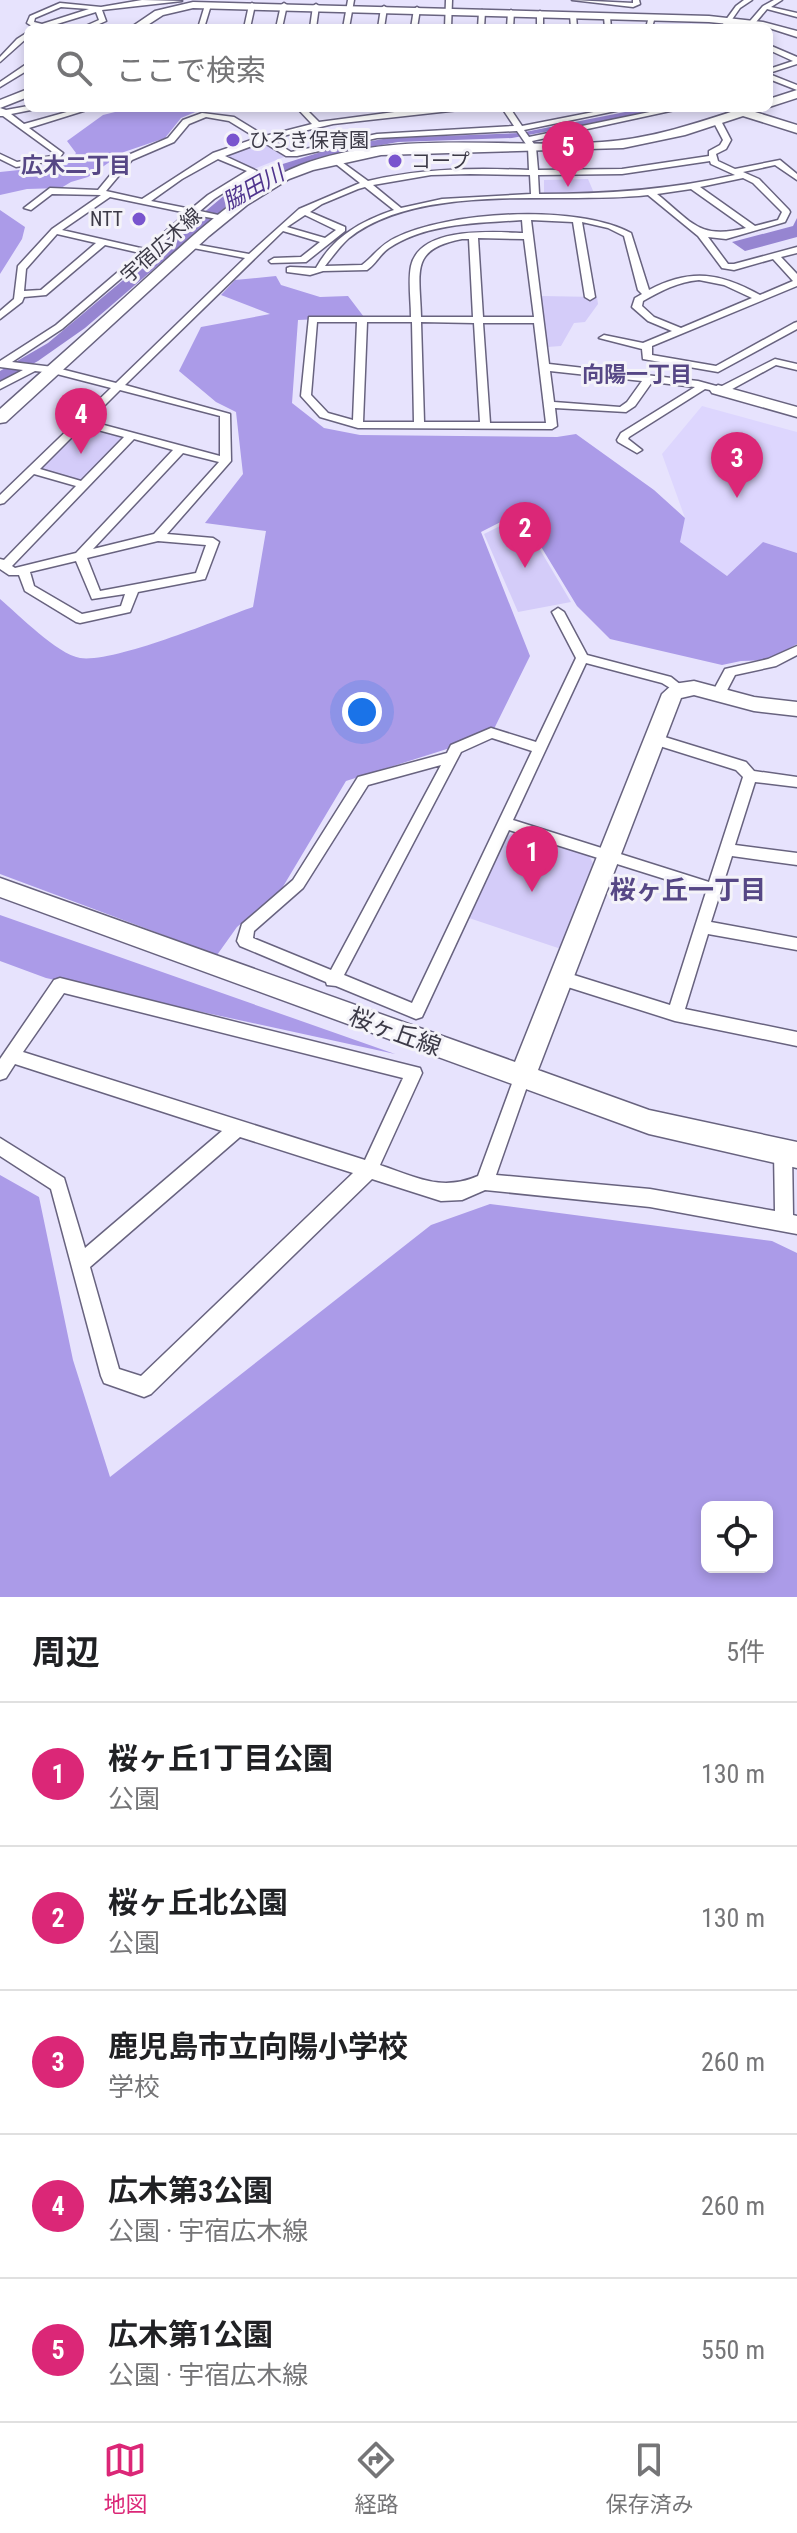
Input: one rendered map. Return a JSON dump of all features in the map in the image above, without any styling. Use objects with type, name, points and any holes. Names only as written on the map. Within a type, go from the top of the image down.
[{"type":"street","points":[[49,24],[98,8],[138,0],[208,5],[351,4],[417,9],[449,5],[482,12],[567,15],[608,22],[727,23],[738,7],[749,0]]},
{"type":"street","points":[[562,0],[572,24]]},
{"type":"street","points":[[575,0],[633,5],[637,4],[636,0]]},
{"type":"street","points":[[749,24],[765,7],[779,0]]},
{"type":"street","points":[[141,24],[180,2]]},
{"type":"street","points":[[137,3],[149,19]]},
{"type":"street","points":[[347,24],[351,4]]},
{"type":"street","points":[[32,24],[30,23],[32,17],[60,5],[98,8]]},
{"type":"street","points":[[202,24],[208,5]]},
{"type":"street","points":[[248,24],[252,5]]},
{"type":"street","points":[[280,24],[284,5]]},
{"type":"street","points":[[314,24],[316,6]]},
{"type":"street","points":[[765,7],[796,14]]},
{"type":"street","points":[[95,24],[103,21],[98,8]]},
{"type":"street","points":[[382,24],[384,8]]},
{"type":"street","points":[[415,24],[417,9]]},
{"type":"street","points":[[481,24],[482,12]]},
{"type":"street","points":[[510,24],[511,12]]},
{"type":"street","points":[[540,13],[540,24]]},
{"type":"street","points":[[773,30],[797,34]]},
{"type":"street","points":[[0,60],[13,52],[18,40],[24,36]]},
{"type":"street","points":[[773,49],[797,61]]},
{"type":"street","points":[[773,72],[797,61]]},
{"type":"street","points":[[0,85],[24,70]]},
{"type":"street","points":[[773,76],[797,91]]},
{"type":"street","points":[[773,101],[797,91]]},
{"type":"street","points":[[1,108],[24,95]]},
{"type":"street","points":[[1,108],[24,108]]},
{"type":"street","points":[[0,156],[16,165],[55,158],[59,153],[1,108]]},
{"type":"street","points":[[23,127],[75,112]]},
{"type":"street","points":[[231,119],[235,112]]},
{"type":"street","points":[[305,112],[316,123]]},
{"type":"street","points":[[143,202],[184,171],[216,155],[262,137],[367,112]]},
{"type":"street","points":[[373,112],[387,135]]},
{"type":"street","points":[[509,112],[526,136],[534,173],[535,197]]},
{"type":"street","points":[[526,136],[612,112]]},
{"type":"street","points":[[0,316],[15,305],[21,294],[21,268],[55,231],[106,196],[102,191],[129,158],[174,139],[186,122],[205,115],[231,119],[289,154],[297,154],[346,141],[387,135],[526,136],[658,112]]},
{"type":"street","name":"宇宿広木線","points":[[0,418],[217,218],[263,187],[335,159],[414,146],[526,136],[594,146],[641,141],[717,121],[737,112]]},
{"type":"street","points":[[752,112],[797,129]]},
{"type":"street","points":[[701,234],[726,236],[781,222],[786,212],[756,181],[718,165],[712,158],[712,153],[723,147],[727,140],[717,121]]},
{"type":"street","points":[[4,364],[59,327],[223,188],[253,171],[216,155]]},
{"type":"street","points":[[0,501],[249,257],[302,211],[331,195],[365,183],[437,172],[593,173],[661,168],[712,158]]},
{"type":"street","points":[[335,159],[400,211]]},
{"type":"street","points":[[734,172],[777,162],[797,178]]},
{"type":"street","points":[[593,173],[601,196]]},
{"type":"street","points":[[321,269],[350,233],[400,211],[501,195],[535,197],[651,193],[745,175]]},
{"type":"street","points":[[694,187],[753,229]]},
{"type":"street","points":[[28,208],[50,191],[104,193],[217,218]]},
{"type":"street","points":[[651,193],[701,234],[725,266],[730,267]]},
{"type":"street","points":[[274,261],[303,260],[342,229],[302,211]]},
{"type":"street","points":[[526,219],[550,405],[552,426],[358,425],[335,419],[316,409],[304,389],[312,319],[539,320]]},
{"type":"street","points":[[290,270],[310,272],[364,268],[389,244],[431,228],[526,219],[577,219],[608,224],[628,235],[643,290],[649,294]]},
{"type":"street","points":[[577,219],[590,297]]},
{"type":"street","points":[[281,228],[327,241]]},
{"type":"street","points":[[55,231],[146,252]]},
{"type":"street","points":[[419,425],[415,268],[418,256],[439,241],[473,236],[528,236]]},
{"type":"street","points":[[473,236],[485,425]]},
{"type":"street","points":[[21,294],[43,293],[103,242]]},
{"type":"street","points":[[191,245],[249,257],[310,255]]},
{"type":"street","points":[[701,272],[722,274],[730,267],[797,250]]},
{"type":"street","points":[[604,338],[647,347],[797,282],[775,256]]},
{"type":"street","points":[[681,331],[651,319],[637,307],[638,300],[688,277],[732,282],[760,299]]},
{"type":"street","points":[[358,425],[362,319]]},
{"type":"street","points":[[647,347],[647,357],[718,369],[797,325]]},
{"type":"street","points":[[637,450],[622,440],[625,435],[714,389],[775,362],[797,367]]},
{"type":"street","points":[[4,364],[53,370],[225,414],[226,461],[158,537]]},
{"type":"street","points":[[0,386],[32,367]]},
{"type":"street","points":[[545,367],[714,389],[797,412]]},
{"type":"street","points":[[550,405],[622,410],[631,404],[649,379]]},
{"type":"street","points":[[81,422],[226,461]]},
{"type":"street","points":[[80,556],[96,596],[201,576],[213,542],[158,537],[13,572],[2,564],[131,436]]},
{"type":"street","points":[[80,556],[180,449]]},
{"type":"street","points":[[32,470],[83,485]]},
{"type":"street","points":[[23,570],[29,588],[80,619],[126,609],[134,587]]},
{"type":"street","points":[[558,612],[582,658],[666,680],[680,689]]},
{"type":"street","points":[[718,695],[730,672],[771,663],[797,650]]},
{"type":"street","points":[[451,757],[363,781],[298,884],[247,928],[245,941],[416,1012],[582,658]]},
{"type":"street","points":[[485,1182],[522,1078],[672,694],[680,689],[694,688],[754,704],[797,709]]},
{"type":"street","points":[[333,980],[456,749],[491,733],[540,748]]},
{"type":"street","points":[[655,739],[741,766],[750,776],[797,782]]},
{"type":"street","points":[[675,1014],[750,776]]},
{"type":"street","points":[[505,823],[714,889]]},
{"type":"street","points":[[726,850],[797,859]]},
{"type":"street","name":"桜ヶ丘線","points":[[0,887],[522,1078],[661,1125],[790,1154]]},
{"type":"street","points":[[703,927],[797,944]]},
{"type":"street","points":[[561,978],[675,1014],[797,1039]]},
{"type":"street","points":[[0,1073],[60,985],[414,1073],[369,1170],[144,1387],[111,1376],[58,1184],[0,1146]]},
{"type":"street","points":[[12,1056],[441,1193],[462,1192],[485,1182],[650,1198],[790,1223],[790,1154]]},
{"type":"street","points":[[80,1264],[237,1129]]},
{"type":"shaded area","points":[[115,112],[195,112],[181,118],[165,138],[124,152],[88,177],[61,188],[27,189],[0,195],[0,172],[67,165],[76,153],[67,141],[103,115]]},
{"type":"shaded area","points":[[625,112],[652,112],[512,138],[398,142],[338,153],[292,168],[247,189],[85,328],[38,361],[0,382],[0,371],[48,343],[232,189],[270,168],[337,147],[389,138],[520,133]]},
{"type":"shaded area","points":[[262,141],[289,155],[254,169],[223,156]]},
{"type":"shaded area","points":[[588,179],[594,193],[544,194],[544,180]]},
{"type":"shaded area","points":[[0,210],[25,227],[22,239],[0,274]]},
{"type":"shaded area","points":[[797,218],[797,237],[745,251],[732,242],[793,226]]},
{"type":"shaded area","points":[[276,276],[281,285],[320,297],[348,296],[364,317],[298,320],[292,403],[324,428],[360,435],[557,437],[576,434],[654,490],[685,518],[680,542],[727,576],[763,542],[797,553],[797,644],[770,660],[722,665],[610,639],[577,606],[520,512],[481,532],[530,656],[491,735],[346,781],[281,890],[237,927],[217,955],[0,874],[0,599],[50,642],[80,658],[117,654],[253,607],[266,531],[205,523],[243,474],[236,412],[216,402],[179,371],[201,327],[270,314],[221,295],[235,280]]},
{"type":"shaded area","points":[[541,296],[597,297],[598,304],[585,322],[574,323],[561,346],[547,347]]},
{"type":"shaded area","points":[[702,406],[797,432],[797,553],[763,542],[727,576],[679,542],[685,518],[662,454]]},
{"type":"shaded area","points":[[79,429],[120,437],[122,441],[84,480],[76,481],[40,471],[40,467]]},
{"type":"shaded area","points":[[520,516],[571,602],[518,612],[484,534]]},
{"type":"shaded area","points":[[517,832],[589,855],[594,866],[561,949],[469,918],[506,836]]},
{"type":"shaded area","points":[[0,915],[395,1054],[46,978],[0,961]]},
{"type":"shaded area","points":[[0,1175],[39,1197],[73,1360],[110,1477],[431,1225],[490,1204],[772,1241],[797,1253],[797,1597],[0,1597]]},
{"type":"place","name":"ひろき保育園","points":[[233,140]]},
{"type":"place","name":"コープ","points":[[395,161]]},
{"type":"place","name":"広木第1公園","points":[[568,187]]},
{"type":"place","name":"NTT","points":[[139,219]]},
{"type":"place","name":"広木第3公園","points":[[81,454]]},
{"type":"place","name":"鹿児島市立向陽小学校","points":[[737,498]]},
{"type":"place","name":"桜ヶ丘北公園","points":[[525,568]]},
{"type":"place","name":"桜ヶ丘1丁目公園","points":[[532,892]]},
{"type":"district","name":"広木二丁目","points":[[76,165]]},
{"type":"district","name":"向陽一丁目","points":[[637,374]]},
{"type":"district","name":"桜ヶ丘一丁目","points":[[688,890]]},
{"type":"water label","name":"脇田川","points":[[253,187]]}]
